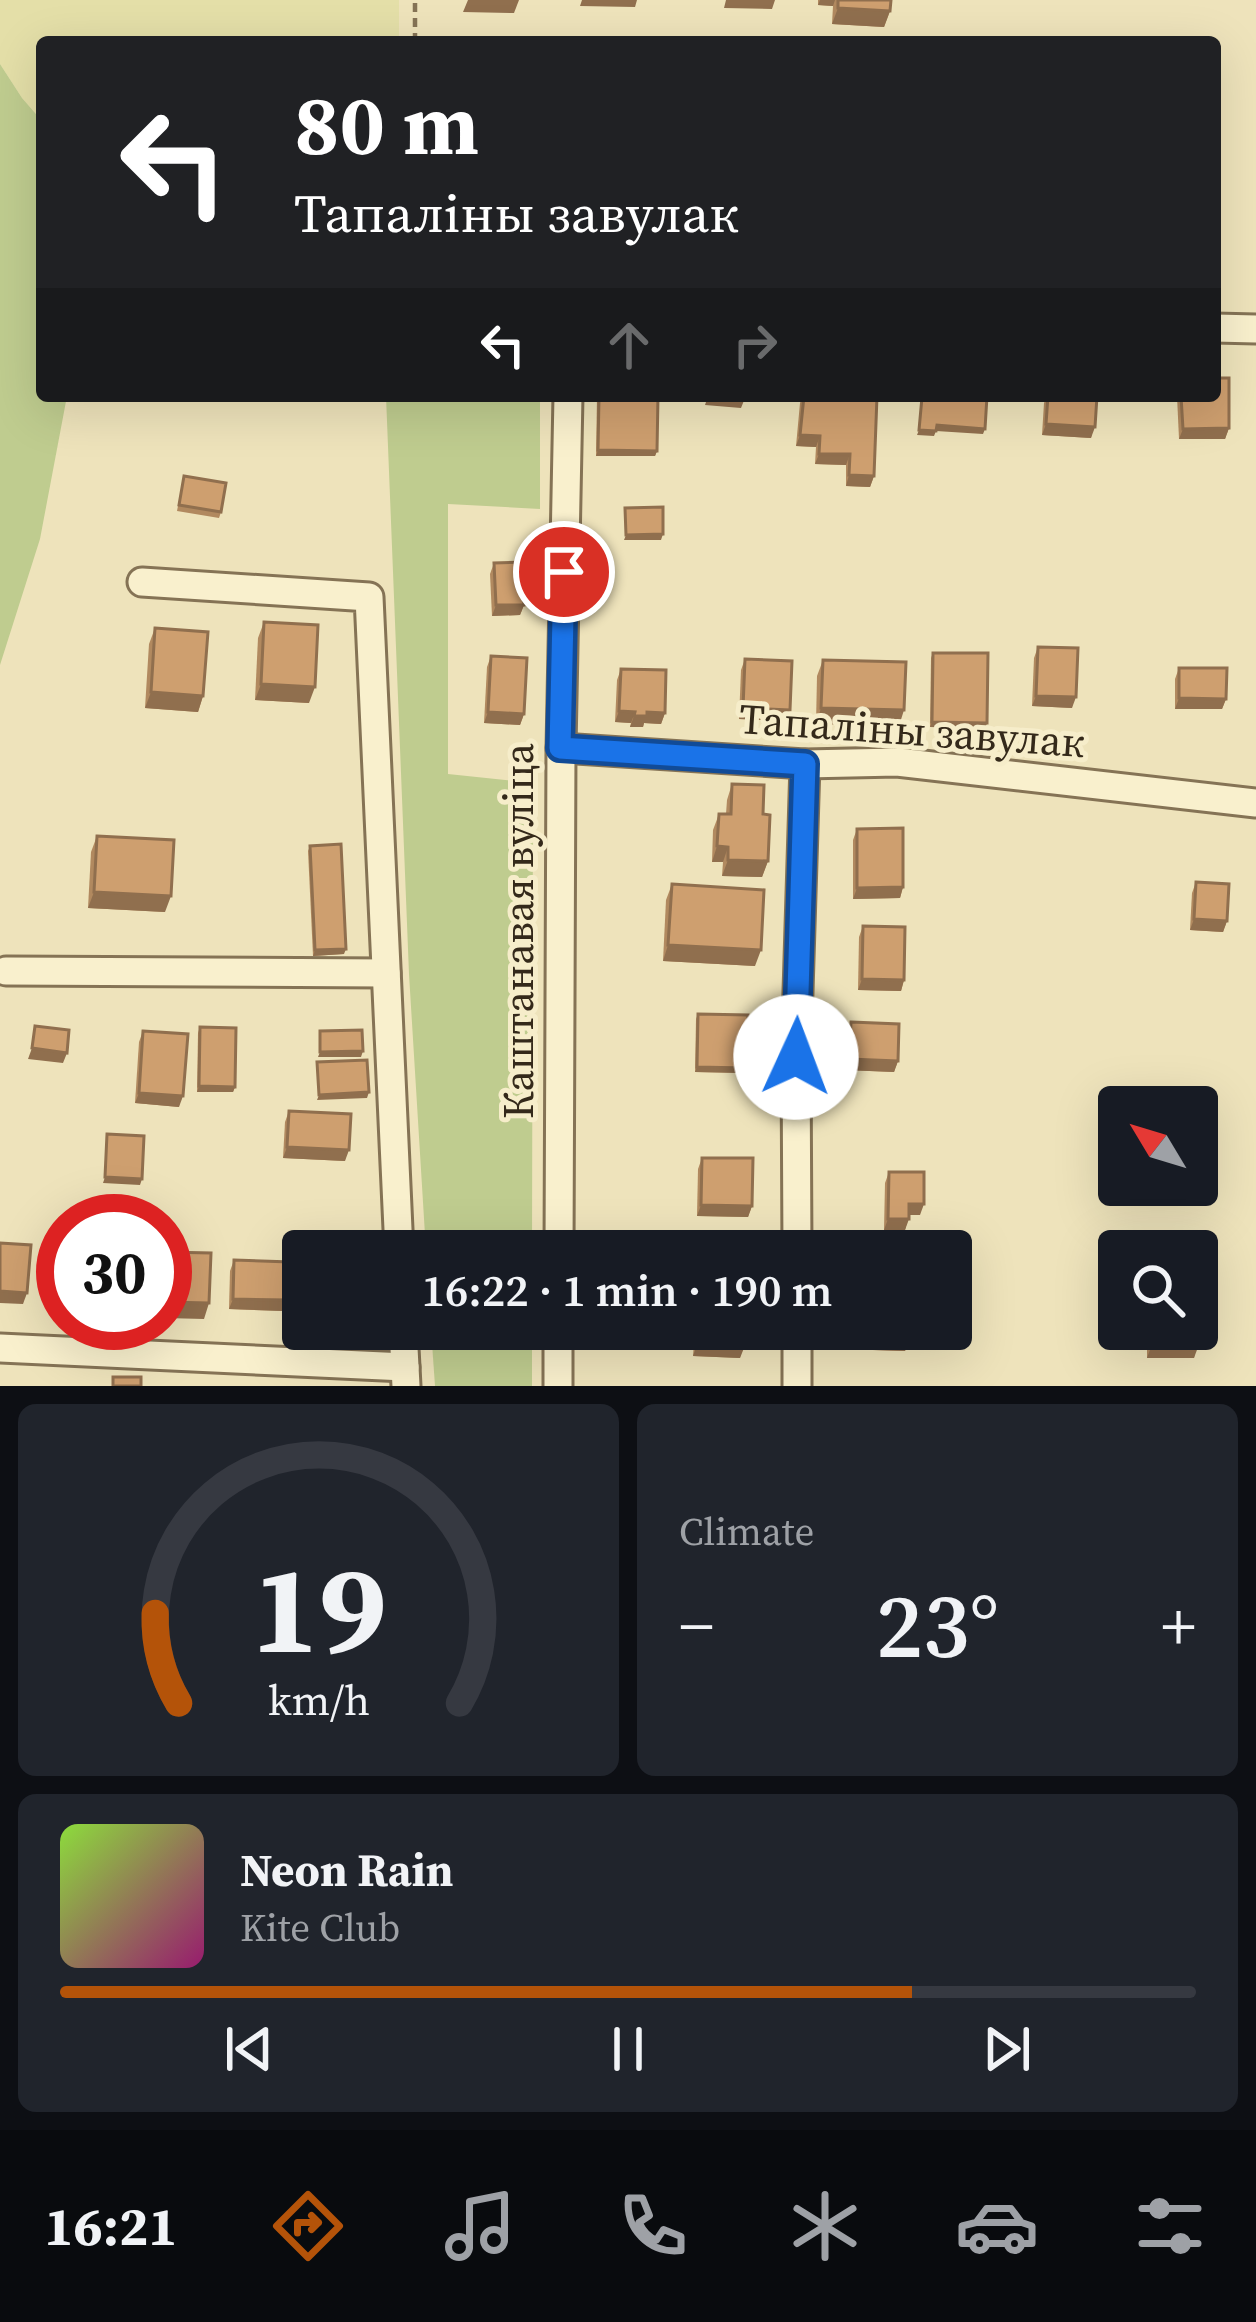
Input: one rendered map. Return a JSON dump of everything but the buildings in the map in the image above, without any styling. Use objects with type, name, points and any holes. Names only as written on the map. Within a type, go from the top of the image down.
[{"type":"street","points":[[1221,328],[1256,328]]},
{"type":"street","name":"Каштанавая вуліца","points":[[559,1230],[560,748],[568,402]]},
{"type":"street","points":[[142,582],[369,597],[398,1230]]},
{"type":"street","name":"Тапаліны завулак","points":[[560,748],[805,764],[896,762],[1256,803]]},
{"type":"street","points":[[797,1230],[796,1057],[805,764]]},
{"type":"street","points":[[7,971],[386,973]]},
{"type":"street","points":[[0,1348],[405,1376]]},
{"type":"street","points":[[558,1350],[558,1386]]},
{"type":"street","points":[[797,1350],[797,1386]]},
{"type":"path","points":[[415,0],[415,36]]},
{"type":"shaded area","points":[[0,0],[399,0],[399,36],[36,36],[36,114],[0,64]]},
{"type":"green space","points":[[0,64],[36,114],[36,402],[66,402],[40,539],[0,665]]},
{"type":"green space","points":[[386,402],[540,402],[540,509],[448,504],[448,774],[533,783],[532,1230],[425,1230],[409,974]]},
{"type":"green space","points":[[432,1350],[532,1350],[532,1386],[435,1386]]},
{"type":"route","points":[[564,572],[560,748],[805,764],[796,1057]]}]
